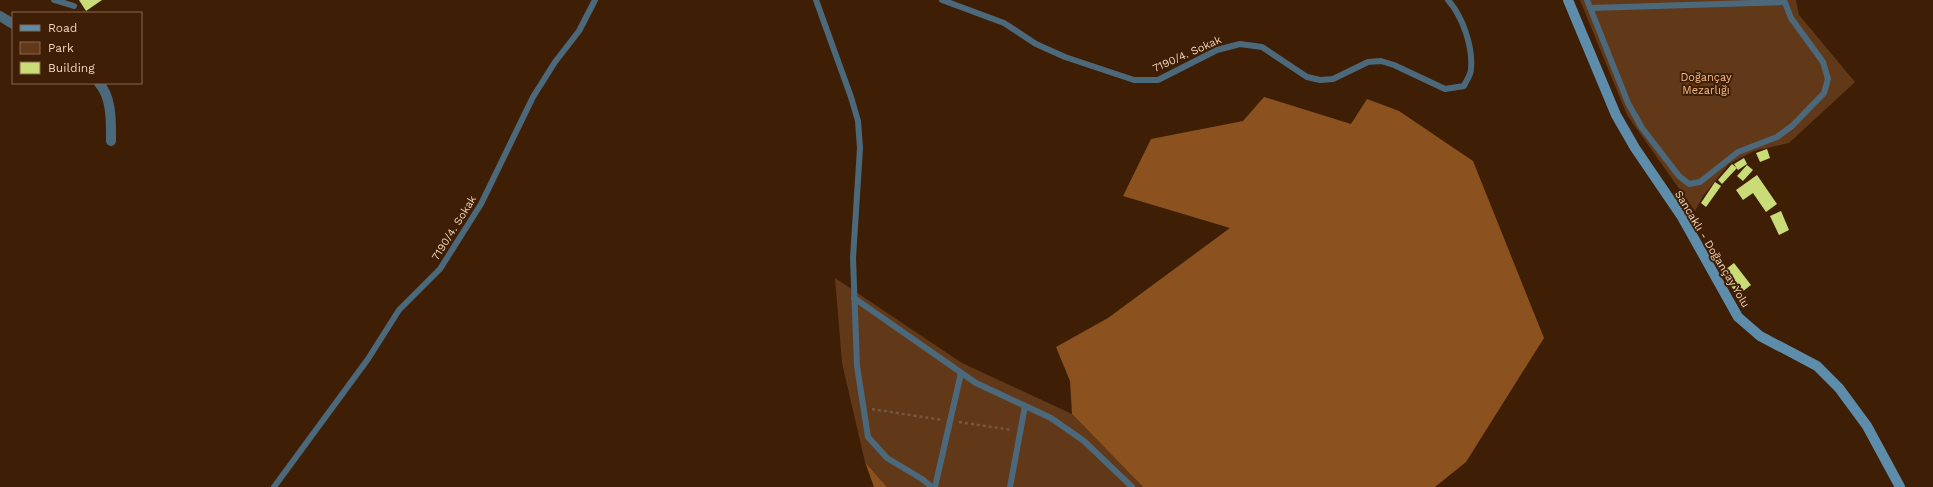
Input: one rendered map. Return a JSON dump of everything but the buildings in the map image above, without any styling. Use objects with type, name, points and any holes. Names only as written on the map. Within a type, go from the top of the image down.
[{"type":"street","name":"Sancaklı - Doğançay Yolu","points":[[1568,0],[1616,115],[1635,148],[1682,218],[1738,317],[1760,336],[1817,366],[1839,388],[1867,426],[1900,487]]},
{"type":"street","points":[[0,16],[12,23]]},
{"type":"street","points":[[100,84],[105,90],[111,115],[111,141]]},
{"type":"lane","points":[[54,0],[74,6]]},
{"type":"lane","name":"7190/4. Sokak","points":[[274,487],[368,359],[399,310],[440,269],[481,204],[534,98],[555,62],[579,30],[595,0]]},
{"type":"lane","points":[[816,0],[851,97],[858,121],[860,148],[853,258],[854,298],[857,366],[868,437],[887,458],[934,487],[961,373]]},
{"type":"lane","name":"7190/4. Sokak","points":[[942,0],[1004,23],[1036,44],[1065,57],[1134,80],[1158,80],[1217,50],[1240,44],[1262,47],[1307,77],[1320,80],[1333,79],[1368,62],[1381,61],[1394,65],[1445,89],[1464,86],[1471,71],[1470,47],[1456,8],[1448,0]]},
{"type":"lane","points":[[1587,0],[1590,8],[1628,103],[1642,128],[1679,176],[1689,184],[1700,182],[1738,152],[1777,137],[1792,126],[1824,93],[1828,79],[1823,62],[1791,18],[1784,1],[1590,8]]},
{"type":"lane","points":[[854,298],[976,383],[1051,418],[1084,441],[1132,487]]},
{"type":"lane","points":[[1010,487],[1025,406]]},
{"type":"green space","name":"Doğançay Mezarlığı","points":[[1580,0],[1796,0],[1799,15],[1855,82],[1789,143],[1754,151],[1729,164],[1703,196],[1695,211],[1627,115]]},
{"type":"green space","points":[[835,278],[962,363],[1072,414],[1143,487],[887,487],[865,462],[842,363]]},
{"type":"shaded area","points":[[1264,97],[1351,124],[1367,99],[1399,111],[1473,161],[1544,338],[1466,462],[1435,487],[1143,487],[1072,414],[1070,381],[1056,347],[1108,318],[1230,228],[1123,196],[1151,139],[1243,121]]},
{"type":"shaded area","points":[[865,462],[887,487],[874,487]]}]
